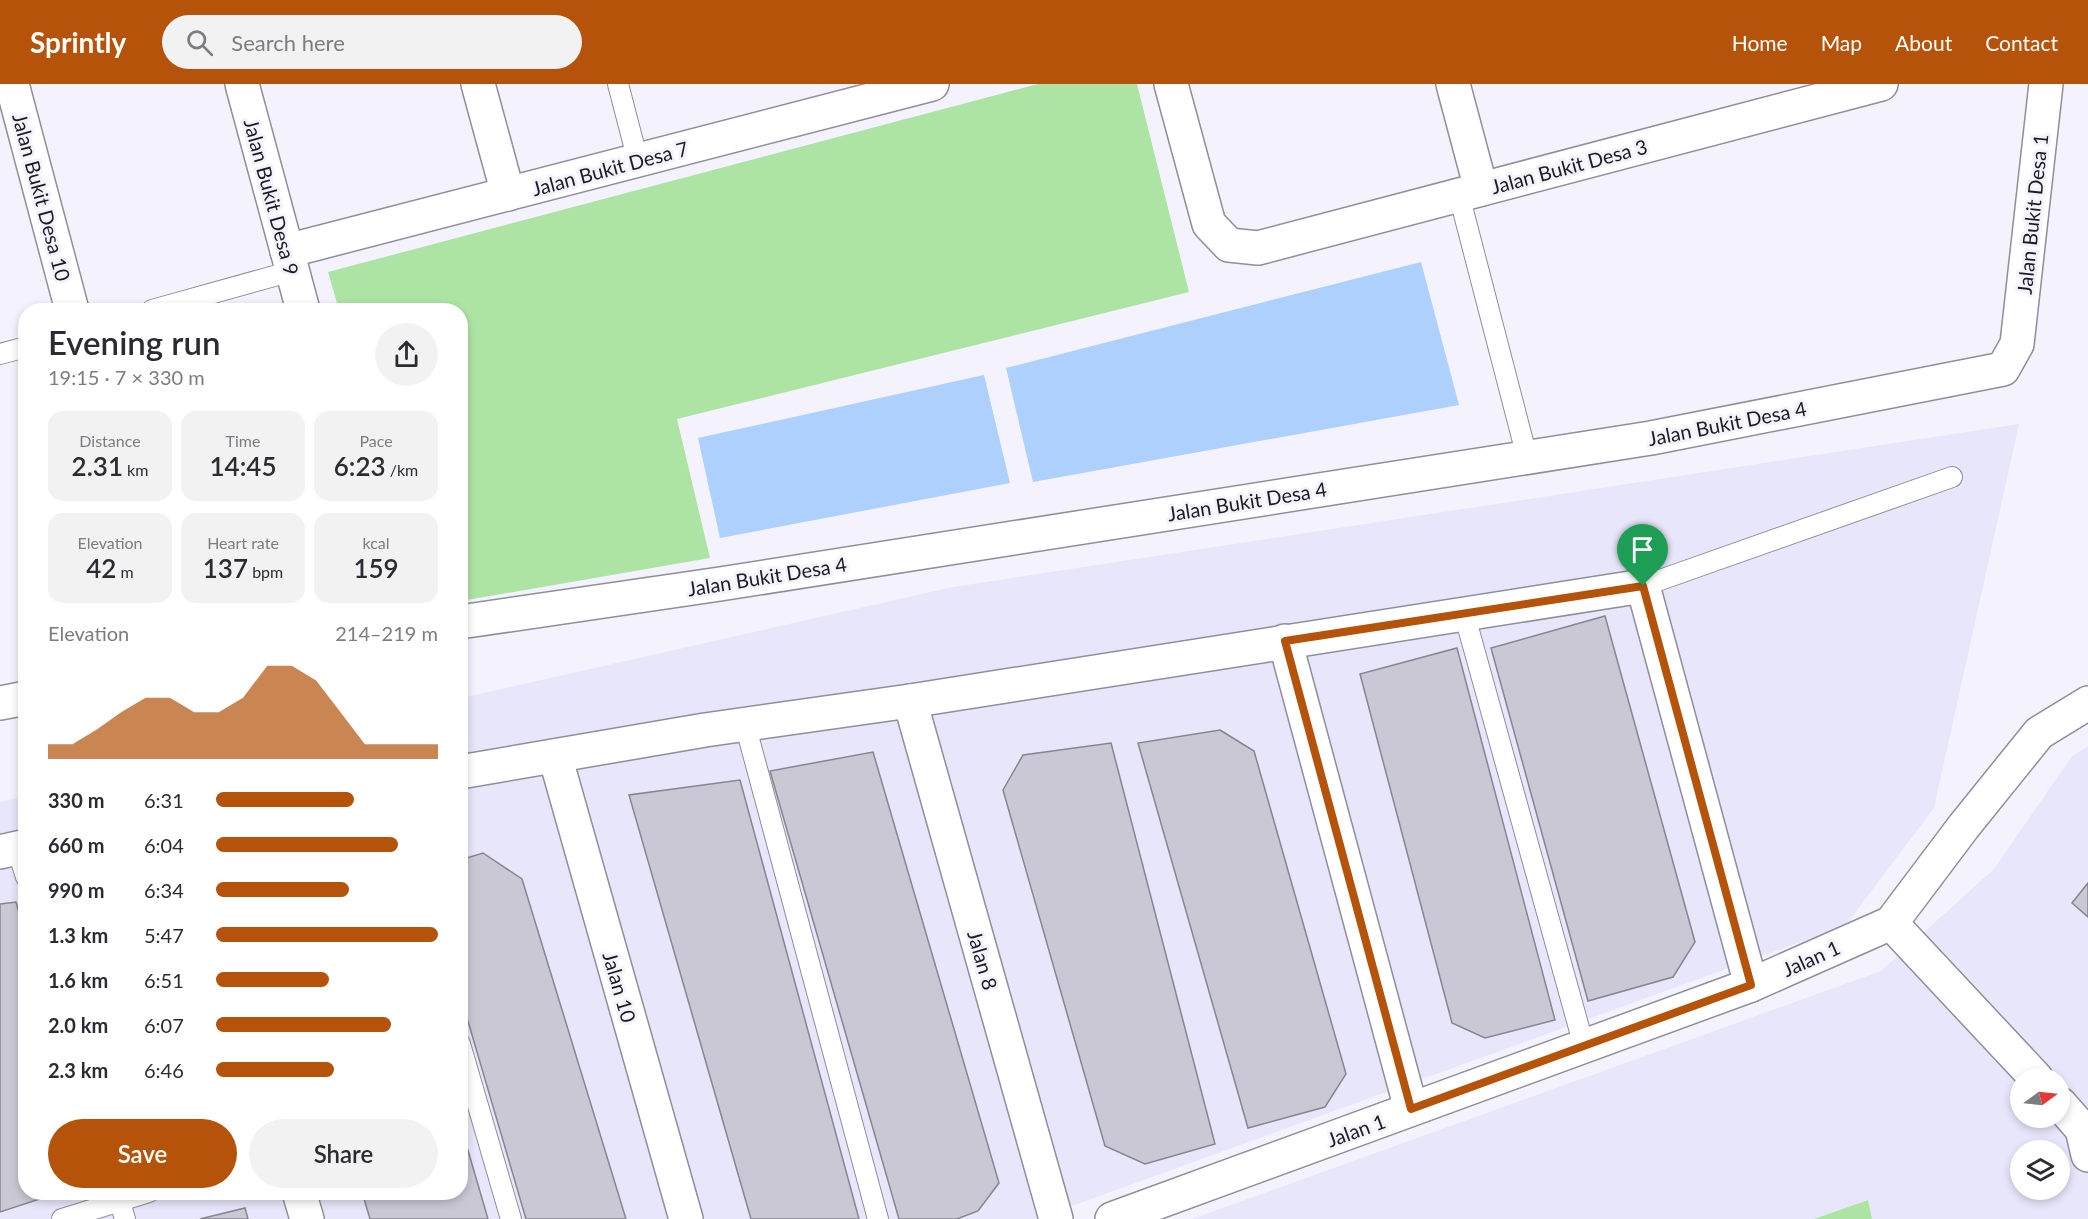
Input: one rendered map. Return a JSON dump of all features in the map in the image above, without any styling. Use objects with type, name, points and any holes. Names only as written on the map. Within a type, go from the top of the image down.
[{"type":"street","name":"Jalan Bukit Desa 10","points":[[12,84],[70,303]]},
{"type":"street","name":"Jalan Bukit Desa 9","points":[[242,84],[301,303]]},
{"type":"street","points":[[478,84],[508,194]]},
{"type":"street","name":"Jalan Bukit Desa 7","points":[[290,261],[508,194],[932,84]]},
{"type":"street","name":"Jalan Bukit Desa 3","points":[[1171,84],[1209,224],[1229,245],[1258,248],[1881,84]]},
{"type":"street","points":[[1453,84],[1470,192]]},
{"type":"street","name":"Jalan Bukit Desa 1","points":[[2018,344],[2046,84]]},
{"type":"street","name":"Jalan Bukit Desa 4","points":[[468,621],[1651,438],[2002,369],[2018,344]]},
{"type":"street","points":[[468,771],[745,724],[910,701],[1643,586],[1751,985]]},
{"type":"street","points":[[1285,641],[1411,1109]]},
{"type":"street","points":[[0,703],[18,700]]},
{"type":"street","name":"Jalan 8","points":[[910,701],[1056,1219]]},
{"type":"street","name":"Jalan 1","points":[[1112,1219],[1751,985],[1891,923],[1964,826],[2039,733],[2088,703]]},
{"type":"street","name":"Jalan 10","points":[[555,756],[686,1219]]},
{"type":"street","points":[[1891,923],[2027,1068]]},
{"type":"street","points":[[2070,1115],[2082,1129],[2088,1155]]},
{"type":"street","points":[[301,1200],[307,1219]]},
{"type":"lane","points":[[618,84],[638,161]]},
{"type":"lane","points":[[1470,192],[1527,457]]},
{"type":"lane","points":[[172,303],[290,261]]},
{"type":"lane","points":[[0,354],[18,348]]},
{"type":"lane","points":[[1643,586],[1952,477]]},
{"type":"lane","points":[[1464,613],[1584,1046]]},
{"type":"lane","points":[[745,724],[878,1219]]},
{"type":"lane","points":[[468,1071],[511,1219]]},
{"type":"lane","points":[[62,1219],[120,1204]]},
{"type":"shaded area","points":[[2019,424],[1934,808],[1845,926],[1036,1219],[0,1219],[0,802],[18,798],[18,1200],[468,1200],[468,696],[953,587]]},
{"type":"shaded area","points":[[2088,746],[2088,1219],[1872,1219],[1867,1200],[1814,1219],[1192,1219],[1881,971],[1994,869],[2072,756]]},
{"type":"green space","points":[[1038,84],[1137,84],[1189,292],[677,419],[710,558],[468,600],[468,303],[337,303],[328,272]]},
{"type":"green space","points":[[1868,1200],[1872,1219],[1814,1219]]},
{"type":"water","points":[[1421,262],[1459,405],[1033,482],[1006,368]]},
{"type":"water","points":[[984,375],[1010,483],[720,538],[698,438]]},
{"type":"building","points":[[1605,616],[1695,942],[1673,977],[1588,1001],[1491,648]]},
{"type":"building","points":[[1457,648],[1555,1020],[1485,1038],[1452,1023],[1360,674]]},
{"type":"building","points":[[1220,730],[1254,751],[1346,1074],[1325,1107],[1248,1128],[1138,743]]},
{"type":"building","points":[[1111,743],[1215,1144],[1145,1164],[1105,1146],[1003,790],[1023,755]]},
{"type":"building","points":[[873,752],[999,1183],[978,1211],[957,1219],[899,1219],[770,771]]},
{"type":"building","points":[[740,780],[859,1219],[751,1219],[629,795]]},
{"type":"building","points":[[483,853],[522,879],[626,1219],[526,1219],[468,1021],[468,858]]},
{"type":"building","points":[[2088,883],[2088,917],[2072,903]]},
{"type":"building","points":[[16,902],[18,909],[18,1200],[37,1200],[0,1212],[0,904]]},
{"type":"building","points":[[468,1150],[488,1219],[370,1219],[364,1200],[468,1200]]},
{"type":"building","points":[[245,1208],[248,1219],[200,1219]]},
{"type":"route","points":[[1643,586],[1751,985],[1411,1109],[1285,641],[1643,586]]}]
